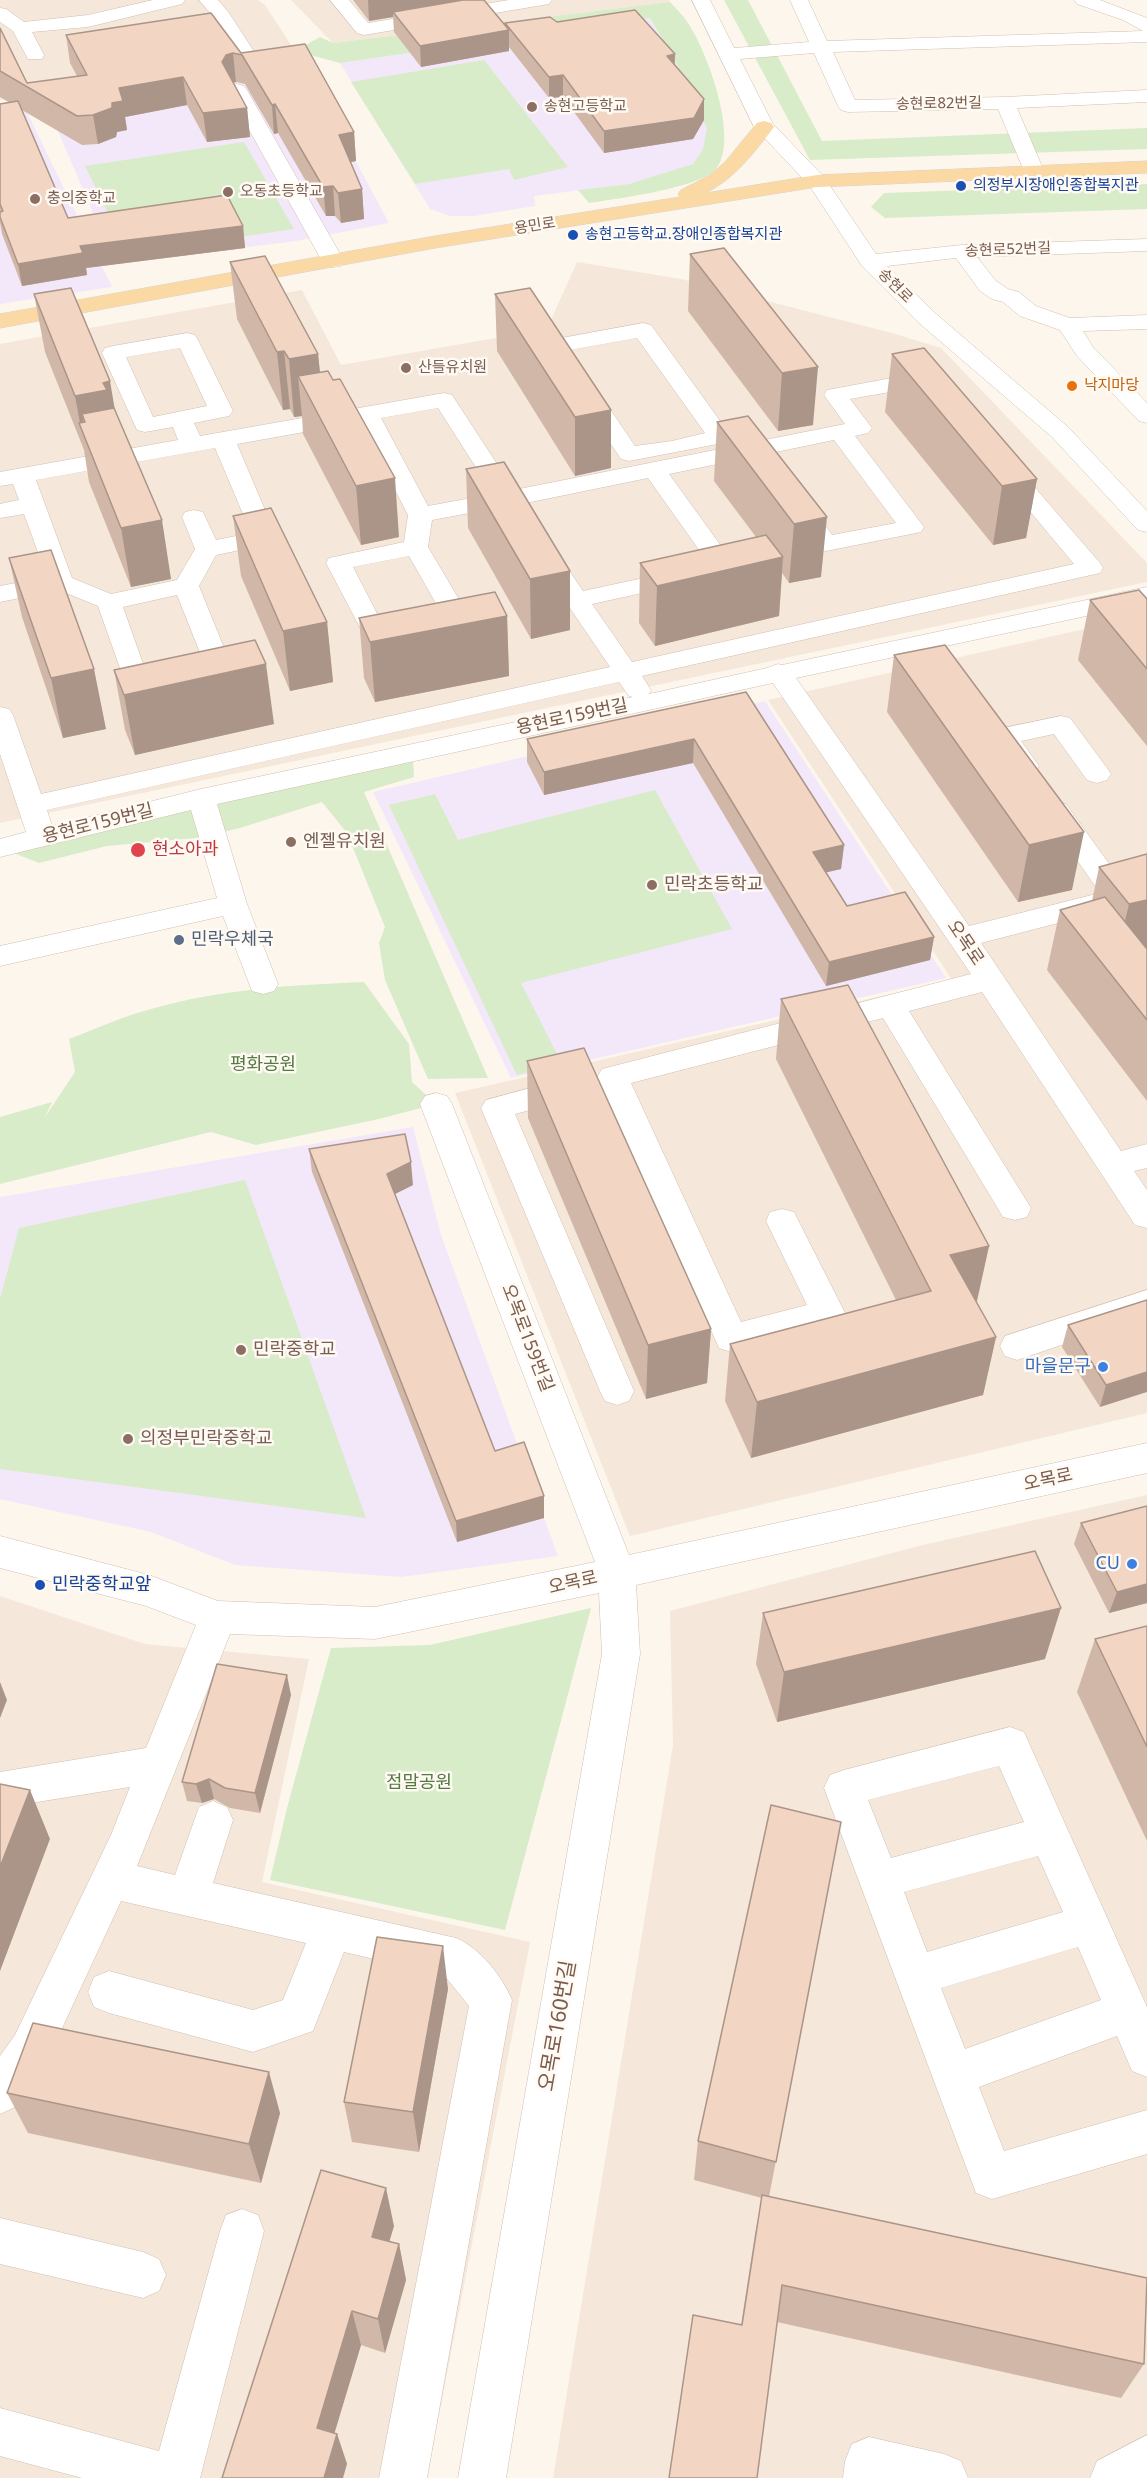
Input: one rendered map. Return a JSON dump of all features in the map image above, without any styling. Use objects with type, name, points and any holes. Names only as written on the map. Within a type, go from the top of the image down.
[{"type":"main road","points":[[665,205],[717,179],[732,166],[764,127]]},
{"type":"main road","name":"용민로","points":[[0,321],[333,261],[817,181],[1147,166]]},
{"type":"street","points":[[20,28],[88,21],[176,0]]},
{"type":"street","points":[[208,0],[223,17],[244,50]]},
{"type":"street","points":[[339,0],[364,29],[518,2],[543,0]]},
{"type":"street","name":"송현로","points":[[701,0],[764,127],[817,181],[870,261],[927,318],[1060,432],[1147,525]]},
{"type":"street","name":"송현로82번길","points":[[799,0],[848,106],[1005,103],[1147,96]]},
{"type":"street","points":[[1083,0],[1129,16],[1147,26]]},
{"type":"street","points":[[0,13],[20,28],[35,55]]},
{"type":"street","points":[[727,54],[822,47],[1147,36]]},
{"type":"street","points":[[237,90],[333,261]]},
{"type":"street","points":[[1005,103],[1034,171]]},
{"type":"street","name":"송현로52번길","points":[[870,261],[962,251],[1147,245]]},
{"type":"street","points":[[962,251],[988,286],[1000,294],[1011,297],[1028,311],[1068,325],[1147,322]]},
{"type":"street","points":[[1068,325],[1085,351],[1143,406]]},
{"type":"street","points":[[420,515],[521,517],[654,470],[681,454],[720,437],[643,330],[556,346],[629,454],[681,454],[772,468],[840,432],[860,428],[835,395],[930,378],[945,396]]},
{"type":"street","points":[[187,340],[221,411],[181,418],[145,425],[113,353],[187,340]]},
{"type":"street","points":[[61,582],[33,505],[11,477],[444,400],[626,674],[647,701]]},
{"type":"street","points":[[367,414],[420,515],[416,547],[457,618],[376,636],[338,563],[416,547]]},
{"type":"street","points":[[181,418],[192,445]]},
{"type":"street","points":[[772,468],[826,544],[912,527],[840,432]]},
{"type":"street","points":[[0,594],[61,582],[109,602],[186,586],[207,549],[265,538],[223,439]]},
{"type":"street","points":[[31,805],[626,674],[1091,568],[991,450]]},
{"type":"street","points":[[578,600],[725,568],[654,470]]},
{"type":"street","points":[[0,511],[33,505]]},
{"type":"street","points":[[194,517],[207,549]]},
{"type":"street","points":[[109,602],[142,699],[224,680],[186,586]]},
{"type":"street","name":"용현로159번길","points":[[0,848],[201,798],[778,672],[1147,595]]},
{"type":"street","name":"오목로","points":[[778,672],[962,938],[1147,1216]]},
{"type":"street","points":[[0,715],[42,838]]},
{"type":"street","points":[[1097,774],[1060,724],[1004,736],[1118,897]]},
{"type":"street","points":[[201,798],[232,904],[263,984]]},
{"type":"street","points":[[962,938],[1147,890]]},
{"type":"street","points":[[0,956],[232,904]]},
{"type":"street","points":[[617,1390],[496,1108],[989,980]]},
{"type":"street","points":[[891,1006],[1016,1208]]},
{"type":"street","points":[[613,1077],[731,1338],[828,1313],[782,1221]]},
{"type":"street","name":"오목로159번길","points":[[436,1104],[617,1572]]},
{"type":"street","points":[[1113,1165],[1147,1156]]},
{"type":"street","points":[[1017,1346],[1147,1304]]},
{"type":"street","name":"오목로","points":[[0,1552],[149,1592],[218,1617],[375,1623],[509,1597],[1147,1458]]},
{"type":"street","name":"오목로160번길","points":[[482,2478],[621,1654],[617,1572]]},
{"type":"street","points":[[0,2092],[30,2050],[110,1879],[218,1617]]},
{"type":"street","points":[[1147,2056],[1010,1745],[844,1788],[992,2177],[1147,2132]]},
{"type":"street","points":[[0,1790],[159,1764]]},
{"type":"street","points":[[189,1896],[213,1820]]},
{"type":"street","points":[[879,1880],[1049,1834]]},
{"type":"street","points":[[110,1879],[456,1958],[491,2000],[403,2478]]},
{"type":"street","points":[[915,1976],[1089,1924]]},
{"type":"street","points":[[109,1992],[253,2031],[298,2016],[332,1929]]},
{"type":"street","points":[[953,2075],[1127,2012]]},
{"type":"street","points":[[176,2478],[242,2231]]},
{"type":"street","points":[[0,2241],[143,2275]]},
{"type":"street","points":[[0,2432],[170,2478]]},
{"type":"street","points":[[1114,2478],[1147,2459]]},
{"type":"street","points":[[867,2478],[869,2461],[944,2478]]},
{"type":"shaded area","points":[[0,0],[258,0],[265,5],[295,51],[292,60],[0,100]]},
{"type":"shaded area","points":[[291,0],[669,0],[670,2],[333,43]]},
{"type":"shaded area","name":"송현고등학교","points":[[650,18],[673,57],[708,128],[703,149],[694,164],[629,184],[534,196],[535,206],[474,216],[450,216],[430,209],[340,63]]},
{"type":"shaded area","name":"오동초등학교","points":[[308,72],[389,223],[296,241],[115,264],[49,110]]},
{"type":"shaded area","name":"충의중학교","points":[[25,108],[112,287],[0,304],[0,112]]},
{"type":"shaded area","points":[[577,262],[681,279],[892,333],[941,348],[1147,563],[1147,582],[0,823],[0,344],[302,290],[341,365],[547,329]]},
{"type":"shaded area","points":[[1147,615],[1147,1413],[630,1536],[455,1093],[952,980],[768,700]]},
{"type":"shaded area","name":"민락초등학교","points":[[765,701],[946,978],[511,1078],[373,792]]},
{"type":"shaded area","name":"민락중학교","points":[[413,1127],[441,1235],[558,1556],[401,1577],[235,1565],[151,1532],[0,1499],[0,1197]]},
{"type":"shaded area","points":[[1147,1495],[1147,2478],[553,2478],[673,1745],[670,1611],[923,1545]]},
{"type":"shaded area","points":[[0,1596],[145,1644],[309,1659],[262,1882],[530,1942],[427,2478],[0,2478]]},
{"type":"green space","points":[[724,0],[748,0],[822,141],[1147,128],[1147,149],[810,160]]},
{"type":"green space","points":[[670,2],[696,36],[712,74],[723,117],[722,156],[716,169],[693,182],[656,192],[589,203],[578,190],[629,184],[693,164],[703,149],[707,128],[673,57],[650,18],[340,63],[295,51],[320,37],[333,43]]},
{"type":"green space","points":[[484,60],[568,167],[514,180],[509,169],[415,184],[351,82]]},
{"type":"green space","points":[[244,142],[294,229],[240,237],[118,233],[85,166]]},
{"type":"green space","points":[[1147,184],[1147,209],[885,218],[871,207],[884,193]]},
{"type":"green space","points":[[413,758],[414,777],[364,792],[488,1078],[428,1079],[385,980],[379,943],[385,927],[347,833],[322,802],[240,828],[196,838],[107,846],[39,863],[11,852]]},
{"type":"green space","points":[[655,790],[732,929],[521,983],[562,1064],[517,1075],[389,805],[435,794],[458,840]]},
{"type":"green space","name":"평화공원","points":[[364,982],[409,1044],[412,1082],[436,1104],[379,1119],[256,1145],[211,1132],[0,1184],[0,1117],[52,1102],[45,1117],[75,1072],[69,1039],[120,1019],[177,1002],[230,992]]},
{"type":"green space","points":[[245,1180],[366,1518],[0,1469],[0,1299],[19,1228]]},
{"type":"green space","name":"점말공원","points":[[591,1608],[505,1930],[270,1880],[288,1804],[331,1648],[430,1645]]},
{"type":"building","points":[[463,0],[484,0],[509,30],[420,46],[393,12]]},
{"type":"building","points":[[635,10],[675,54],[667,56],[704,99],[694,118],[604,131],[563,75],[549,77],[505,23],[550,17],[557,22]]},
{"type":"building","points":[[211,13],[241,53],[305,44],[354,132],[339,135],[362,189],[338,193],[333,186],[323,187],[275,104],[272,105],[242,55],[233,53],[226,55],[222,62],[247,108],[203,113],[183,77],[119,88],[123,101],[112,103],[112,108],[93,115],[77,116],[0,71],[0,28],[27,83],[87,75],[66,35]]},
{"type":"building","name":"충의중학교","points":[[18,101],[68,218],[227,195],[243,226],[80,246],[83,253],[18,264],[0,217],[0,212],[3,211],[0,204],[0,104]]},
{"type":"building","points":[[724,248],[818,367],[782,373],[690,254]]},
{"type":"building","points":[[265,256],[318,354],[289,359],[284,351],[277,352],[230,262]]},
{"type":"building","points":[[71,288],[110,381],[103,383],[107,390],[75,396],[34,294]]},
{"type":"building","points":[[530,288],[611,410],[575,417],[495,294]]},
{"type":"building","points":[[924,348],[1037,479],[1002,486],[892,354]]},
{"type":"building","points":[[328,371],[333,380],[340,379],[395,478],[356,486],[298,376]]},
{"type":"building","points":[[114,408],[162,520],[121,528],[79,423],[85,422],[82,414]]},
{"type":"building","points":[[748,416],[827,517],[794,524],[717,422]]},
{"type":"building","points":[[504,462],[570,571],[530,579],[466,469]]},
{"type":"building","points":[[271,508],[327,622],[283,631],[233,516]]},
{"type":"building","points":[[766,535],[783,557],[657,586],[640,563]]},
{"type":"building","points":[[51,550],[94,669],[51,678],[9,558]]},
{"type":"building","points":[[1139,590],[1147,599],[1147,669],[1090,600]]},
{"type":"building","points":[[495,592],[507,616],[370,642],[359,618]]},
{"type":"building","points":[[255,640],[266,664],[124,695],[114,670]]},
{"type":"building","points":[[945,645],[1084,832],[1029,845],[894,655]]},
{"type":"building","points":[[746,692],[844,845],[813,852],[847,906],[905,892],[934,937],[829,962],[694,739],[544,772],[527,739]]},
{"type":"building","points":[[1147,854],[1147,900],[1129,904],[1099,867]]},
{"type":"building","points":[[1105,897],[1147,949],[1147,1020],[1060,910]]},
{"type":"building","points":[[848,985],[989,1246],[950,1255],[996,1337],[757,1402],[730,1344],[931,1291],[781,999]]},
{"type":"building","points":[[584,1048],[711,1329],[648,1345],[527,1061]]},
{"type":"building","points":[[405,1134],[411,1162],[387,1174],[495,1451],[524,1442],[544,1496],[456,1521],[309,1149]]},
{"type":"building","points":[[1147,1300],[1147,1372],[1106,1385],[1068,1325]]},
{"type":"building","points":[[1147,1506],[1147,1584],[1117,1592],[1081,1523]]},
{"type":"building","points":[[1035,1551],[1061,1608],[784,1672],[763,1613]]},
{"type":"building","points":[[1147,1626],[1147,1747],[1095,1639]]},
{"type":"building","points":[[217,1664],[287,1675],[255,1793],[225,1788],[209,1779],[196,1784],[182,1782]]},
{"type":"building","points":[[0,1784],[30,1790],[0,1867]]},
{"type":"building","points":[[771,1805],[841,1822],[776,2162],[698,2141]]},
{"type":"building","points":[[377,1937],[443,1946],[413,2112],[344,2102]]},
{"type":"building","points":[[33,2023],[269,2072],[249,2144],[7,2093]]},
{"type":"building","points":[[321,2170],[386,2188],[372,2237],[399,2244],[378,2319],[352,2311],[317,2428],[337,2434],[324,2478],[222,2478]]},
{"type":"building","points":[[762,2195],[1147,2278],[1144,2364],[782,2285],[757,2478],[669,2478],[693,2315],[742,2325]]},
{"type":"place","name":"송현고등학교","points":[[532,107]]},
{"type":"place","name":"의정부시장애인종합복지관","points":[[961,186]]},
{"type":"place","name":"오동초등학교","points":[[228,192]]},
{"type":"place","name":"충의중학교","points":[[35,199]]},
{"type":"place","name":"송현고등학교.장애인종합복지관","points":[[573,235]]},
{"type":"place","name":"산들유치원","points":[[406,368]]},
{"type":"place","name":"낙지마당","points":[[1072,386]]},
{"type":"place","name":"엔젤유치원","points":[[291,842]]},
{"type":"place","name":"현소아과","points":[[138,850]]},
{"type":"place","name":"민락초등학교","points":[[652,885]]},
{"type":"place","name":"민락우체국","points":[[179,940]]},
{"type":"place","name":"민락중학교","points":[[241,1350]]},
{"type":"place","name":"마을문구","points":[[1103,1367]]},
{"type":"place","name":"의정부민락중학교","points":[[128,1439]]},
{"type":"place","name":"CU","points":[[1132,1564]]},
{"type":"place","name":"민락중학교앞","points":[[40,1585]]}]
